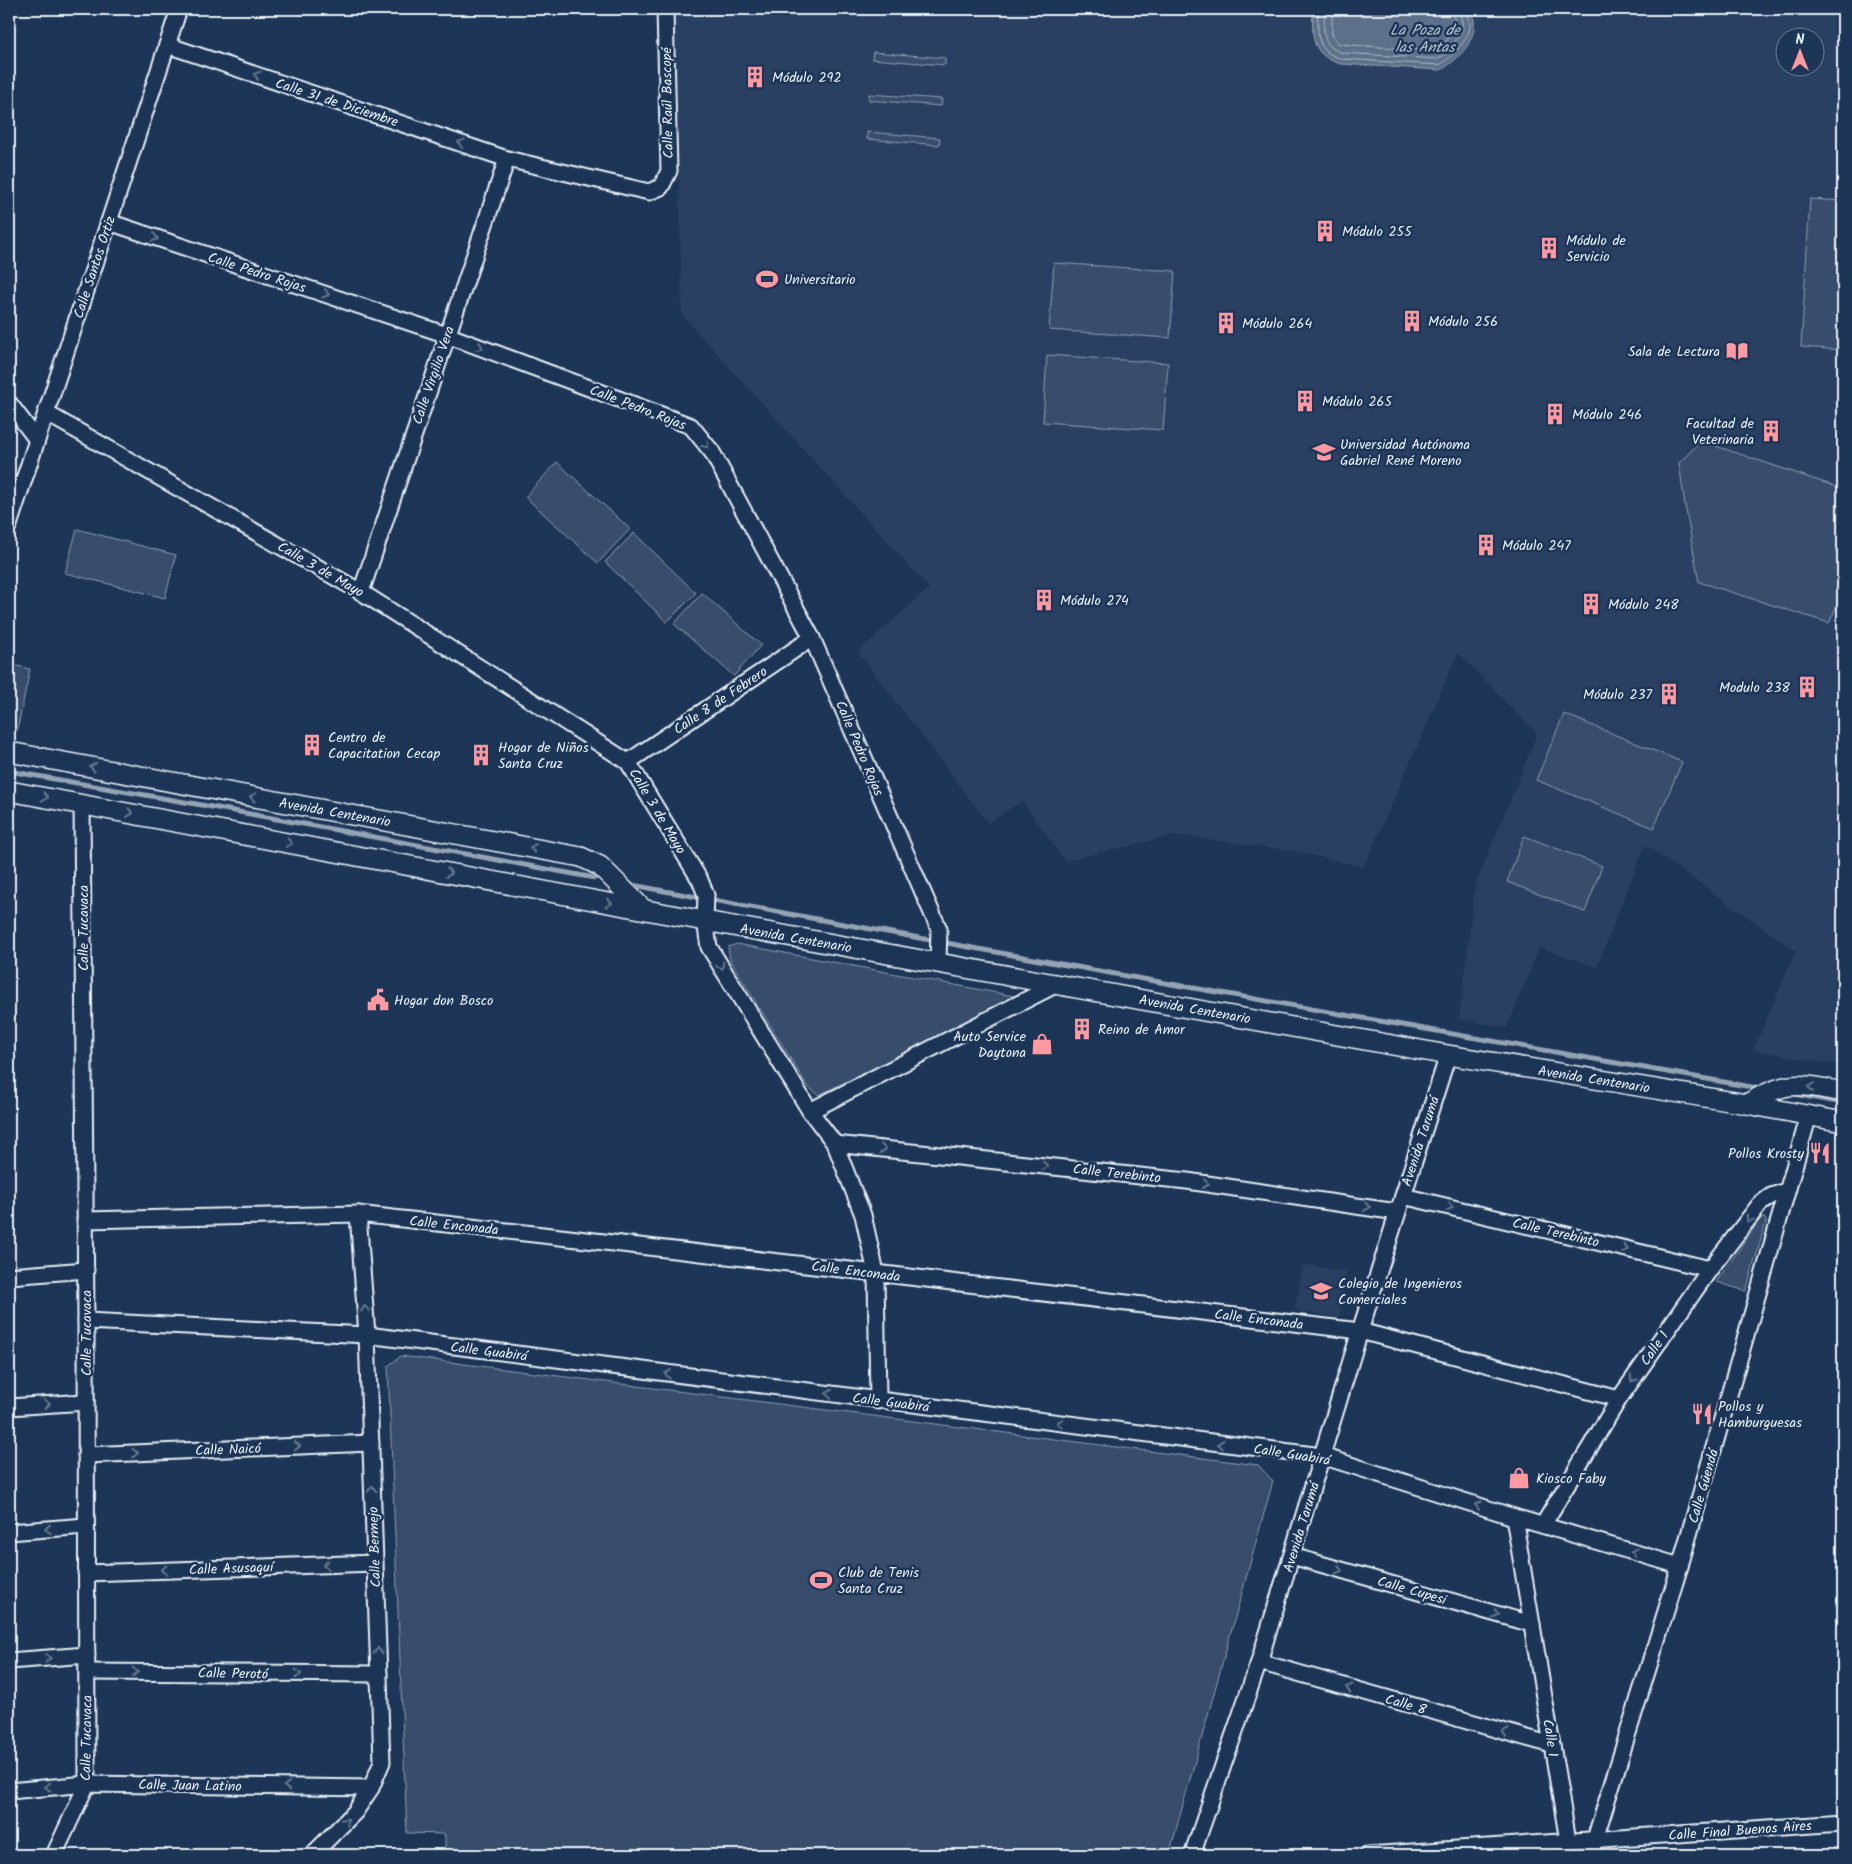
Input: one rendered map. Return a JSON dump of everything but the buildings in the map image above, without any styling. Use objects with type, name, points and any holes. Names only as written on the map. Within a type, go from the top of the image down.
[{"type":"street","name":"Calle Santos Ortiz","points":[[9,525],[179,9]]},
{"type":"street","name":"Calle Raúl Bascopé","points":[[507,159],[649,192],[661,187],[668,171],[665,9]]},
{"type":"street","name":"Calle 31 de Diciembre","points":[[167,45],[507,159]]},
{"type":"street","name":"Calle Virgilio Vera","points":[[361,592],[507,159]]},
{"type":"street","name":"Calle Pedro Rojas","points":[[109,222],[447,335],[690,426],[712,452],[812,638],[938,929],[938,954]]},
{"type":"street","points":[[9,403],[37,440]]},
{"type":"street","name":"Calle 3 de Mayo","points":[[46,412],[361,592],[628,762],[700,880],[709,947],[810,1111],[835,1144],[863,1215],[876,1273],[878,1401]]},
{"type":"street","name":"Calle 8 de Febrero","points":[[628,762],[812,638]]},
{"type":"street","name":"Avenida Centenario","points":[[9,752],[581,857],[600,866],[643,909]]},
{"type":"street","name":"Avenida Centenario","points":[[9,791],[643,909],[705,907],[938,954],[1057,984],[1448,1055],[1762,1095],[1809,1115],[1843,1122]]},
{"type":"street","name":"Calle Tucavaca","points":[[54,1855],[87,1784],[86,1270],[82,804]]},
{"type":"street","points":[[810,1111],[1057,984]]},
{"type":"street","name":"Avenida Tarumá","points":[[1192,1855],[1259,1662],[1397,1212],[1448,1055]]},
{"type":"street","name":"Avenida Centenario","points":[[1762,1095],[1792,1085],[1843,1092]]},
{"type":"street","name":"Calle Güendá","points":[[1590,1855],[1680,1566],[1809,1115]]},
{"type":"street","name":"Calle Terebinto","points":[[835,1144],[1187,1181],[1397,1212]]},
{"type":"street","name":"Calle 1","points":[[1543,1525],[1619,1399],[1710,1269],[1760,1204],[1771,1196],[1786,1191]]},
{"type":"street","name":"Calle Terebinto","points":[[1402,1196],[1710,1269]]},
{"type":"street","name":"Calle Enconada","points":[[85,1220],[358,1214],[876,1273],[1360,1331],[1619,1399]]},
{"type":"street","name":"Calle Bermejo","points":[[312,1855],[355,1812],[371,1788],[382,1762],[367,1335],[358,1214]]},
{"type":"street","points":[[9,1276],[86,1270]]},
{"type":"street","name":"Calle Guabirá","points":[[86,1321],[367,1335],[1322,1456],[1514,1517],[1680,1566]]},
{"type":"street","points":[[9,1407],[86,1402]]},
{"type":"street","name":"Calle Naicó","points":[[86,1455],[371,1443]]},
{"type":"street","name":"Calle 1","points":[[1514,1517],[1568,1841]]},
{"type":"street","points":[[9,1532],[86,1526]]},
{"type":"street","name":"Calle Cupesi","points":[[1292,1556],[1532,1624]]},
{"type":"street","name":"Calle Asusaquí","points":[[86,1573],[375,1563]]},
{"type":"street","points":[[9,1661],[87,1655]]},
{"type":"street","name":"Calle 8","points":[[1259,1662],[1552,1745]]},
{"type":"street","name":"Calle Perotó","points":[[87,1672],[379,1674]]},
{"type":"street","name":"Calle Juan Latino","points":[[9,1791],[87,1784],[371,1788]]},
{"type":"street","name":"Calle Final Buenos Aires","points":[[1367,1855],[1843,1823]]},
{"type":"shaded area","name":"Universidad Autónoma Gabriel René Moreno","points":[[675,9],[1843,9],[1843,1066],[1753,1050],[1796,951],[1645,845],[1597,967],[1539,948],[1507,1028],[1459,1019],[1475,886],[1537,734],[1458,653],[1364,867],[1292,851],[1175,835],[1065,861],[1022,801],[988,823],[858,652],[929,588],[682,315]]},
{"type":"shaded area","points":[[873,52],[945,58],[945,65],[872,59]]},
{"type":"shaded area","points":[[869,94],[942,99],[941,106],[869,100]]},
{"type":"shaded area","points":[[867,132],[940,138],[939,145],[867,139]]},
{"type":"shaded area","points":[[1810,199],[1843,201],[1843,350],[1801,347]]},
{"type":"shaded area","points":[[1054,263],[1175,271],[1170,338],[1049,330]]},
{"type":"shaded area","points":[[1047,355],[1168,363],[1163,430],[1043,422]]},
{"type":"shaded area","points":[[1701,441],[1843,489],[1843,592],[1829,623],[1699,582],[1679,463]]},
{"type":"shaded area","points":[[557,462],[630,529],[598,563],[525,497]]},
{"type":"shaded area","points":[[77,529],[176,555],[165,598],[65,573]]},
{"type":"shaded area","points":[[634,533],[696,593],[667,622],[605,562]]},
{"type":"shaded area","points":[[702,593],[761,645],[734,676],[674,624]]},
{"type":"shaded area","points":[[9,664],[30,669],[17,731],[9,729]]},
{"type":"shaded area","points":[[1564,714],[1682,762],[1654,828],[1536,780]]},
{"type":"shaded area","points":[[1524,836],[1602,866],[1585,912],[1507,882]]},
{"type":"shaded area","points":[[737,944],[1019,997],[819,1095],[808,1087],[730,960],[728,947]]},
{"type":"shaded area","points":[[1761,1218],[1765,1218],[1766,1222],[1746,1291],[1716,1282]]},
{"type":"shaded area","name":"Colegio de Ingenieros Comerciales","points":[[1303,1264],[1347,1272],[1339,1318],[1295,1310]]},
{"type":"shaded area","name":"Club de Tenis Santa Cruz","points":[[401,1356],[1258,1465],[1273,1481],[1169,1855],[445,1855],[445,1834],[407,1833],[388,1366]]},
{"type":"water","name":"La Poza de las Antas","points":[[1313,9],[1470,9],[1474,18],[1474,27],[1472,36],[1463,52],[1441,70],[1341,64],[1331,60],[1318,50],[1313,36]]},
{"type":"waterway","points":[[9,771],[595,878]]},
{"type":"waterway","points":[[632,885],[1126,976],[1763,1089]]},
{"type":"waterway","points":[[1794,1094],[1843,1103]]},
{"type":"place","name":"Módulo 292","points":[[755,77]]},
{"type":"place","name":"Módulo 255","points":[[1325,231]]},
{"type":"place","name":"Módulo de Servicio","points":[[1549,248]]},
{"type":"place","name":"Universitario","points":[[767,279]]},
{"type":"place","name":"Módulo 256","points":[[1412,321]]},
{"type":"place","name":"Módulo 264","points":[[1226,323]]},
{"type":"place","name":"Sala de Lectura","points":[[1737,351]]},
{"type":"place","name":"Módulo 265","points":[[1305,401]]},
{"type":"place","name":"Módulo 246","points":[[1555,414]]},
{"type":"place","name":"Facultad de Veterinaria","points":[[1771,431]]},
{"type":"place","name":"Universidad Autónoma Gabriel René Moreno","points":[[1324,452]]},
{"type":"place","name":"Módulo 247","points":[[1486,545]]},
{"type":"place","name":"Módulo 274","points":[[1044,600]]},
{"type":"place","name":"Módulo 248","points":[[1591,604]]},
{"type":"place","name":"Modulo 238","points":[[1807,687]]},
{"type":"place","name":"Módulo 237","points":[[1669,694]]},
{"type":"place","name":"Centro de Capacitation Cecap","points":[[312,745]]},
{"type":"place","name":"Hogar de Niños Santa Cruz","points":[[481,755]]},
{"type":"place","name":"Hogar don Bosco","points":[[378,1000]]},
{"type":"place","name":"Reino de Amor","points":[[1082,1029]]},
{"type":"place","name":"Auto Service Daytona","points":[[1042,1044]]},
{"type":"place","name":"Pollos Krosty","points":[[1820,1153]]},
{"type":"place","name":"Colegio de Ingenieros Comerciales","points":[[1321,1291]]},
{"type":"place","name":"Pollos y Hamburguesas","points":[[1702,1414]]},
{"type":"place","name":"Kiosco Faby","points":[[1519,1478]]},
{"type":"place","name":"Club de Tenis Santa Cruz","points":[[821,1580]]}]
